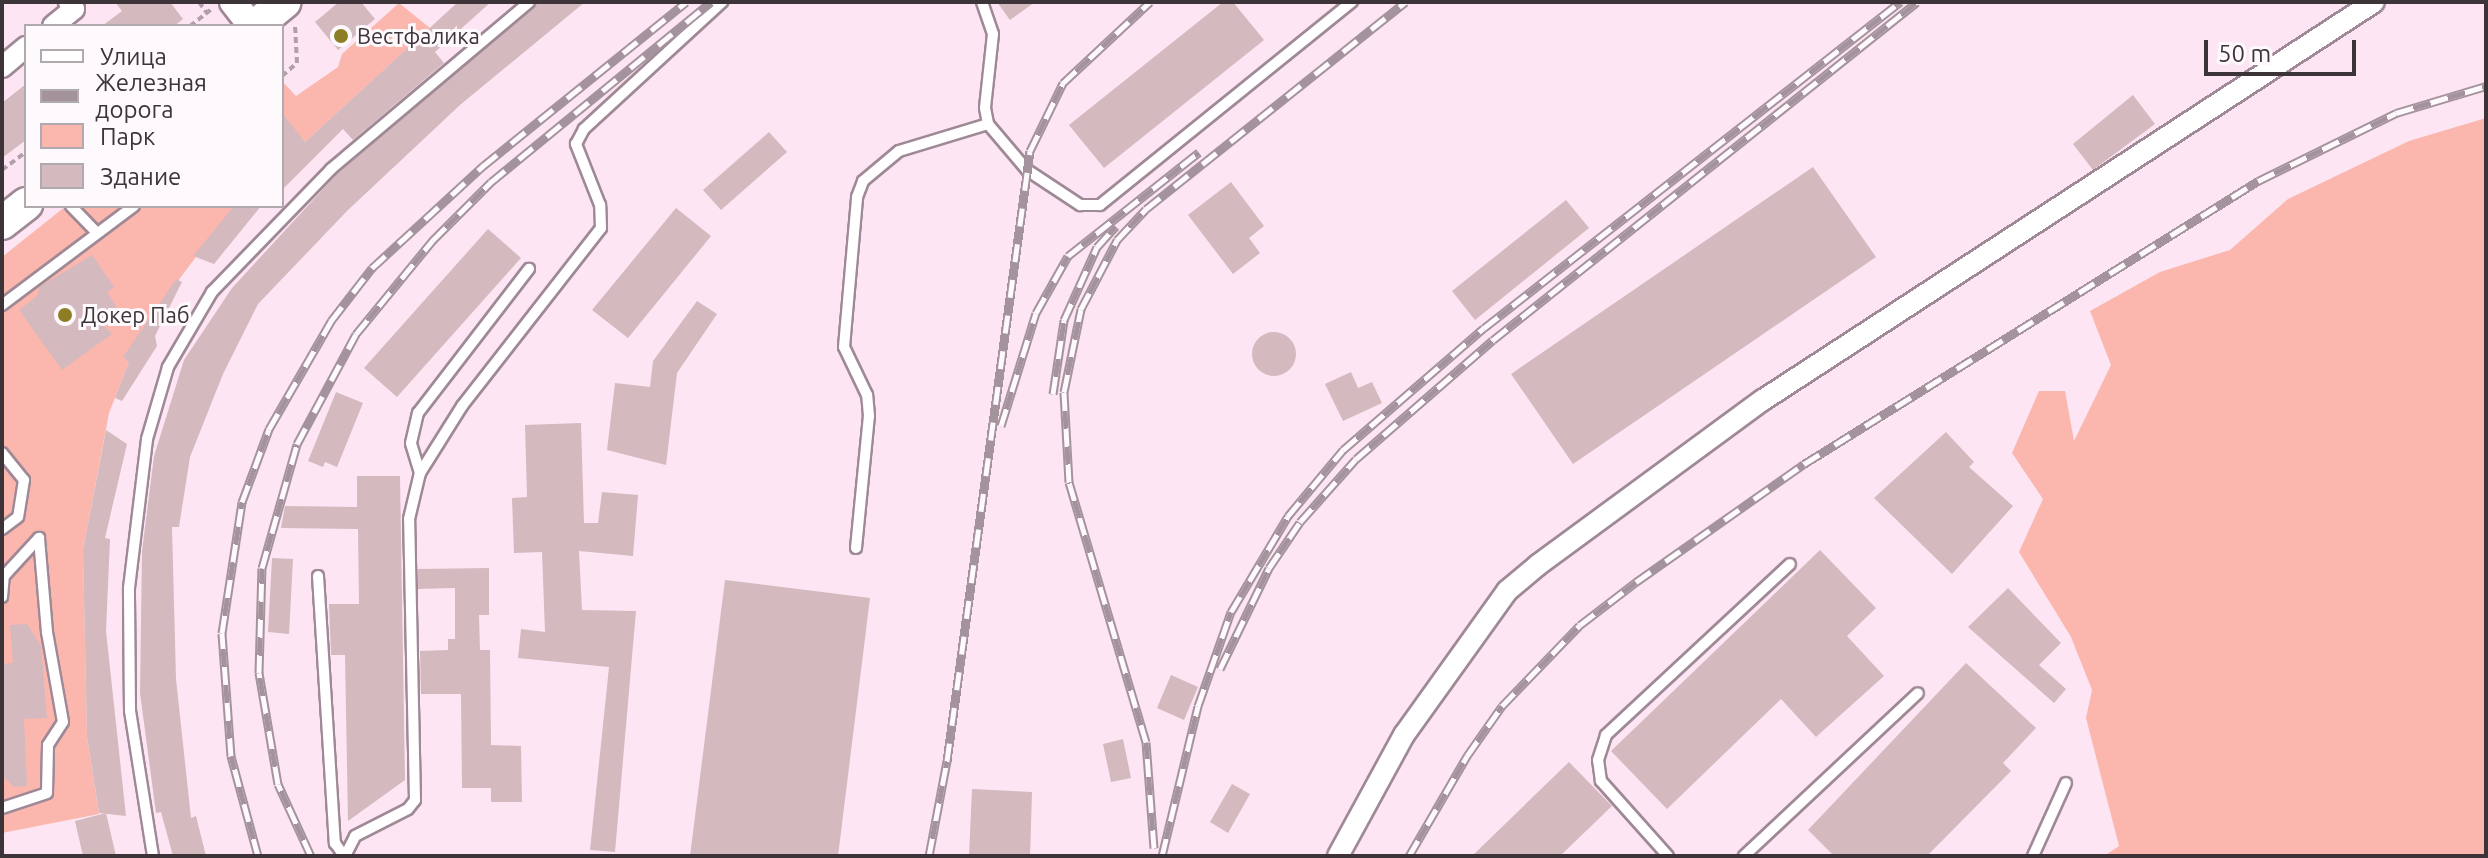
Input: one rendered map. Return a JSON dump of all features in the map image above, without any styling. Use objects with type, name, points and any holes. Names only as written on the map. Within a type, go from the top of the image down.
[{"type":"main road","points":[[257,24],[284,3]]},
{"type":"main road","points":[[2,223],[24,206]]},
{"type":"street","points":[[55,24],[74,9],[69,2]]},
{"type":"street","points":[[233,2],[252,24]]},
{"type":"street","points":[[1338,856],[1404,735],[1507,591],[1538,565],[1763,400],[2374,2]]},
{"type":"street","points":[[2,67],[24,49]]},
{"type":"lane","points":[[153,856],[130,711],[129,588],[147,439],[168,367],[212,292],[331,169],[529,2]]},
{"type":"lane","points":[[318,576],[335,843],[344,856],[355,836],[408,809],[415,800],[409,519],[420,473],[462,406],[601,228],[600,205],[576,144],[584,129],[722,2]]},
{"type":"lane","points":[[982,2],[993,34],[985,108],[988,124],[1014,159],[1068,200],[1100,205],[1352,2]]},
{"type":"lane","points":[[856,548],[869,416],[867,395],[844,347],[857,197],[863,181],[899,151],[988,124]]},
{"type":"lane","points":[[73,208],[97,233]]},
{"type":"lane","points":[[2,305],[131,208]]},
{"type":"lane","points":[[420,473],[411,443],[418,413],[529,269]]},
{"type":"lane","points":[[2,453],[24,480],[18,517],[2,529]]},
{"type":"lane","points":[[2,597],[3,577],[39,538],[47,632],[63,722],[48,745],[47,793],[2,808]]},
{"type":"lane","points":[[1668,856],[1601,781],[1598,760],[1606,735],[1790,564]]},
{"type":"lane","points":[[1744,856],[1918,693]]},
{"type":"lane","points":[[2033,856],[2066,783]]},
{"type":"path","points":[[199,2],[207,13]]},
{"type":"path","points":[[193,24],[220,2]]},
{"type":"path","points":[[284,3],[297,36],[297,63],[284,74]]},
{"type":"path","points":[[2,170],[24,154]]},
{"type":"green space","points":[[399,3],[430,28],[284,161],[284,83],[296,96],[338,67],[342,54]]},
{"type":"green space","points":[[2486,118],[2486,856],[2104,856],[2119,846],[2086,718],[2092,690],[2071,637],[2019,552],[2043,499],[2012,453],[2039,391],[2065,391],[2074,441],[2111,365],[2090,311],[2160,272],[2230,250],[2288,199],[2409,141]]},
{"type":"green space","points":[[63,208],[233,208],[142,329],[109,413],[83,550],[87,737],[99,814],[2,833],[2,257]]},
{"type":"building","points":[[115,2],[170,2],[183,19],[177,24],[105,24],[122,11]]},
{"type":"building","name":"Вестфалика","points":[[339,2],[361,2],[375,19],[338,50],[315,22]]},
{"type":"building","points":[[458,2],[491,2],[435,52],[444,63],[353,140],[343,129],[284,188],[284,116],[305,142]]},
{"type":"building","points":[[537,2],[585,2],[460,105],[347,211],[258,304],[223,374],[190,457],[179,527],[172,527],[176,679],[191,818],[196,816],[206,856],[173,856],[161,812],[156,813],[140,693],[142,551],[154,456],[184,360],[232,288],[336,175]]},
{"type":"building","points":[[997,2],[1035,2],[1010,20]]},
{"type":"building","points":[[1223,2],[1233,2],[1264,40],[1104,168],[1069,125]]},
{"type":"building","points":[[24,86],[24,142],[2,158],[2,103]]},
{"type":"building","points":[[2133,95],[2155,124],[2093,170],[2073,144]]},
{"type":"building","points":[[769,132],[787,152],[721,210],[703,190]]},
{"type":"building","points":[[1813,167],[1876,257],[1573,464],[1511,374]]},
{"type":"building","points":[[1231,182],[1264,226],[1249,238],[1260,253],[1233,274],[1188,215]]},
{"type":"building","points":[[1566,200],[1589,228],[1475,320],[1452,291]]},
{"type":"building","points":[[232,208],[259,208],[214,264],[193,256]]},
{"type":"building","points":[[676,208],[711,236],[628,338],[592,310]]},
{"type":"building","points":[[488,229],[521,258],[397,397],[364,368]]},
{"type":"building","name":"Докер Паб","points":[[92,255],[114,287],[107,292],[117,308],[100,321],[112,334],[62,370],[19,310],[38,295],[39,287]]},
{"type":"building","points":[[176,279],[182,282],[155,336],[157,346],[122,401],[115,398],[129,362],[123,357]]},
{"type":"building","points":[[697,301],[717,314],[677,373],[666,465],[607,450],[615,383],[650,387],[653,361]]},
{"type":"building","points":[[1274,332],[1290,338],[1296,354],[1290,370],[1274,376],[1258,370],[1252,354],[1258,338]]},
{"type":"building","points":[[1351,372],[1358,388],[1372,382],[1382,403],[1343,421],[1325,384]]},
{"type":"building","points":[[336,392],[363,403],[337,467],[325,462],[323,467],[308,461]]},
{"type":"building","points":[[581,423],[584,523],[598,523],[602,492],[638,495],[633,556],[579,551],[582,610],[636,611],[615,852],[590,850],[609,667],[518,658],[521,629],[545,632],[542,552],[514,553],[512,498],[527,497],[525,425]]},
{"type":"building","points":[[106,430],[127,444],[105,538],[110,539],[106,631],[126,816],[99,813],[87,737],[83,550]]},
{"type":"building","points":[[1946,432],[1974,462],[1969,467],[2013,506],[1952,574],[1874,498]]},
{"type":"building","points":[[357,476],[400,476],[405,780],[348,821],[345,655],[331,655],[329,604],[359,604],[358,529],[281,528],[285,506],[357,507]]},
{"type":"building","points":[[1820,550],[1876,608],[1847,636],[1884,676],[1816,737],[1781,699],[1667,809],[1611,751]]},
{"type":"building","points":[[272,558],[293,559],[289,634],[268,632]]},
{"type":"building","points":[[489,568],[489,615],[479,615],[480,650],[490,650],[491,745],[521,746],[522,802],[491,802],[491,788],[462,788],[461,694],[421,694],[420,651],[448,650],[448,639],[455,639],[455,588],[418,589],[418,569]]},
{"type":"building","points":[[725,580],[870,598],[838,856],[690,856]]},
{"type":"building","points":[[2008,588],[2061,643],[2039,665],[2066,689],[2054,703],[1968,627]]},
{"type":"building","points":[[27,624],[41,646],[47,718],[24,719],[27,786],[14,787],[2,775],[2,664],[13,663],[10,625]]},
{"type":"building","points":[[1966,663],[2036,728],[2003,763],[2011,771],[1927,856],[1834,856],[1808,830]]},
{"type":"building","points":[[1171,675],[1198,687],[1184,720],[1157,708]]},
{"type":"building","points":[[1123,739],[1131,778],[1111,782],[1103,744]]},
{"type":"building","points":[[1569,762],[1612,806],[1560,856],[1472,856]]},
{"type":"building","points":[[1232,784],[1250,794],[1228,833],[1210,822]]},
{"type":"building","points":[[972,789],[1032,792],[1030,856],[969,856]]},
{"type":"building","points":[[106,813],[116,856],[83,856],[75,821]]},
{"type":"railway","points":[[258,856],[231,756],[222,633],[242,502],[269,429],[331,321],[372,268],[483,166],[686,2]]},
{"type":"railway","points":[[311,856],[278,784],[259,673],[262,568],[297,444],[356,334],[433,240],[491,182],[711,2]]},
{"type":"railway","points":[[929,856],[947,761],[1030,151],[1063,83],[1150,2]]},
{"type":"railway","points":[[1154,848],[1146,742],[1069,482],[1064,392],[1081,309],[1117,240],[1146,209],[1405,2]]},
{"type":"railway","points":[[1162,856],[1198,706],[1231,612],[1288,516],[1343,450],[1484,328],[1900,2]]},
{"type":"railway","points":[[1220,669],[1269,568],[1300,522],[1356,459],[1493,340],[1917,2]]},
{"type":"railway","points":[[1409,856],[1467,756],[1502,706],[1580,625],[1636,582],[1804,464],[2258,181],[2396,113],[2486,86]]},
{"type":"railway","points":[[1001,426],[1036,313],[1068,256],[1199,152]]},
{"type":"railway","points":[[1053,394],[1064,320],[1097,247],[1116,226]]},
{"type":"place","name":"Вестфалика","points":[[341,36]]},
{"type":"place","name":"Докер Паб","points":[[65,315]]}]
